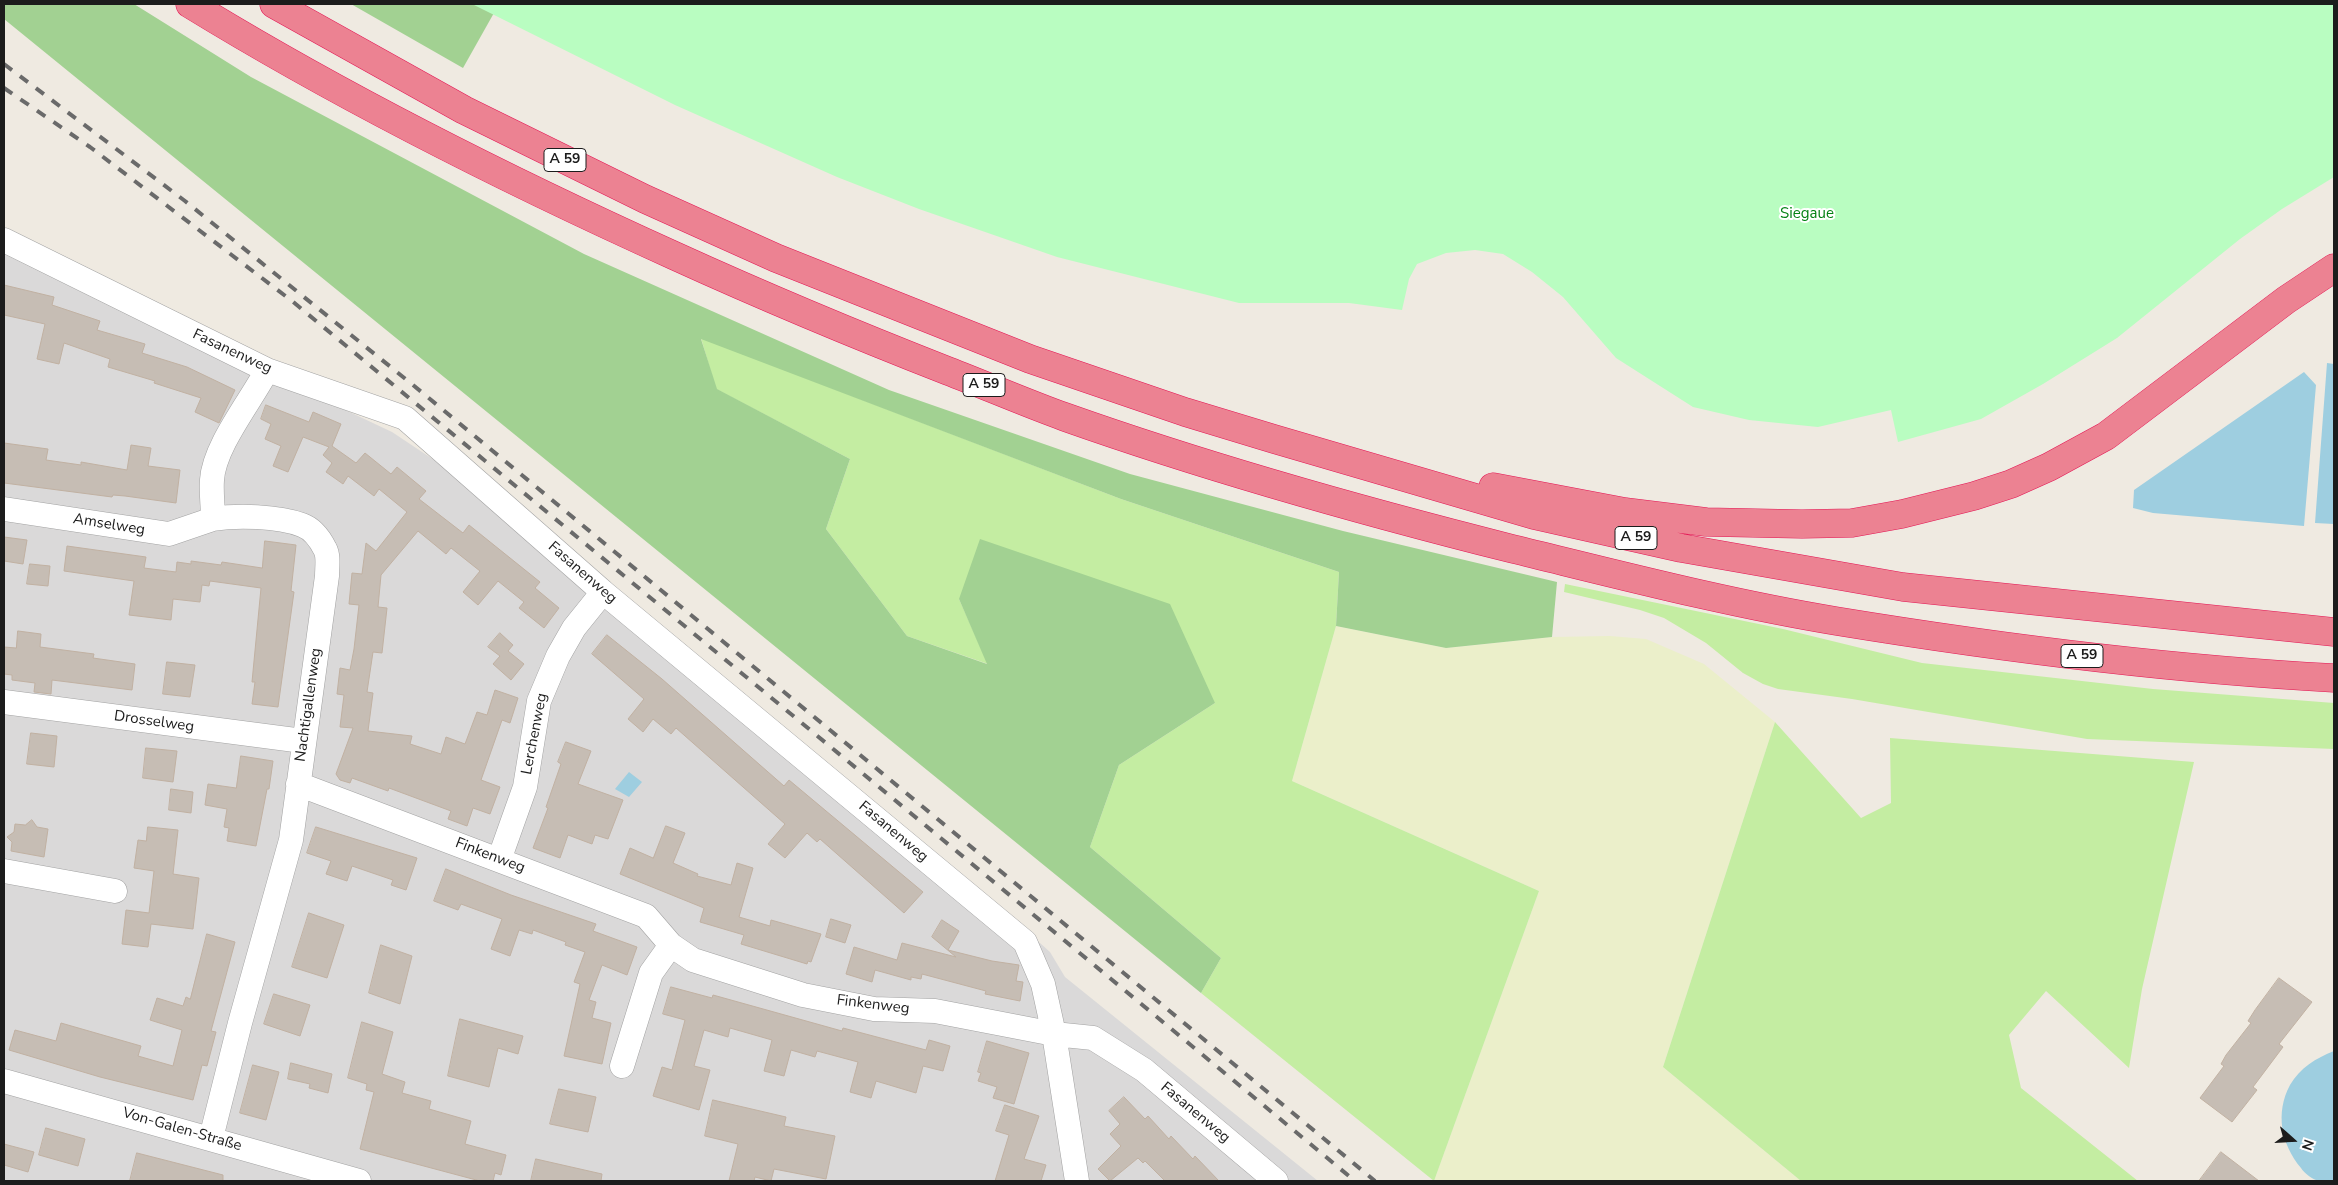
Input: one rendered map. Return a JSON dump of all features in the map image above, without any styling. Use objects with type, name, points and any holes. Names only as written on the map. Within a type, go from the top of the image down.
[{"type":"highway","name":"A 59","points":[[190,4],[265,50],[444,146],[623,233],[769,299],[1064,416],[1241,475],[1435,529],[1645,581],[1832,621],[2117,661],[2334,678]]},
{"type":"highway","name":"A 59","points":[[274,4],[464,110],[544,150],[727,236],[819,276],[1030,359],[1185,412],[1534,515],[1680,548],[1903,587],[2334,632]]},
{"type":"highway","name":"A 59","points":[[1373,467],[1478,484],[1625,512],[1706,522],[1802,524],[1852,522],[1902,514],[2011,484],[2049,467],[2106,436],[2286,300],[2334,268]]},
{"type":"street","name":"Fasanenweg","points":[[4,240],[267,370],[405,418],[603,592],[1025,942],[1044,984],[1054,1034],[1076,1181]]},
{"type":"street","points":[[213,519],[212,479],[223,442],[254,395],[267,370]]},
{"type":"street","name":"Amselweg","points":[[4,509],[169,534],[213,519]]},
{"type":"street","name":"Nachtigallenweg","points":[[212,1138],[240,1022],[291,840],[327,576],[327,551],[315,533],[302,525],[232,516],[213,519]]},
{"type":"street","name":"Lerchenweg","points":[[499,860],[525,787],[539,702],[558,656],[574,628],[603,592]]},
{"type":"street","name":"Drosselweg","points":[[4,702],[304,741]]},
{"type":"street","name":"Finkenweg","points":[[298,784],[646,916],[671,945],[693,960],[803,995],[874,1009],[935,1011],[1054,1034]]},
{"type":"street","points":[[4,872],[115,891]]},
{"type":"street","points":[[622,1066],[651,973],[671,945]]},
{"type":"street","name":"Fasanenweg","points":[[1054,1034],[1093,1038],[1144,1070],[1276,1181]]},
{"type":"street","name":"Von-Galen-Straße","points":[[4,1080],[359,1181]]},
{"type":"shaded area","points":[[4,249],[392,432],[565,547],[1020,925],[1050,952],[1065,977],[1318,1181],[4,1181]]},
{"type":"green space","points":[[4,4],[134,4],[251,77],[584,254],[889,390],[1130,474],[1343,531],[1557,582],[1552,637],[1446,648],[1336,626],[1339,572],[1121,499],[701,339],[717,389],[850,459],[826,529],[907,636],[987,664],[959,599],[980,539],[1170,604],[1215,703],[1119,765],[1090,847],[1221,958],[1201,993],[4,19]]},
{"type":"green space","points":[[351,4],[499,4],[463,68]]},
{"type":"green space","name":"Siegaue","points":[[472,4],[2334,4],[2334,177],[2282,209],[2240,239],[2117,338],[2043,384],[1981,419],[1898,442],[1891,410],[1818,427],[1749,420],[1693,407],[1616,358],[1563,297],[1532,272],[1503,254],[1475,250],[1446,253],[1417,264],[1409,279],[1402,310],[1349,303],[1239,303],[1057,257],[919,209],[837,177],[675,105]]},
{"type":"green space","points":[[701,338],[1121,499],[1339,572],[1336,626],[1292,781],[1539,891],[1434,1181],[1201,993],[1221,958],[1090,847],[1119,765],[1215,703],[959,599],[988,664],[907,636],[826,529],[850,459],[716,389]]},
{"type":"green space","points":[[1565,584],[1783,629],[1922,663],[2153,689],[2334,703],[2334,749],[2087,739],[1852,699],[1778,689],[1763,684],[1743,673],[1706,643],[1664,618],[1640,610],[1564,592]]},
{"type":"green space","points":[[1336,626],[1446,648],[1552,637],[1610,636],[1646,639],[1704,664],[1775,722],[1663,1067],[1801,1181],[1434,1181],[1539,891],[1292,781]]},
{"type":"green space","points":[[1775,722],[1861,818],[1891,803],[1890,738],[2194,762],[2142,989],[2129,1068],[2046,991],[2009,1035],[2021,1088],[2138,1181],[1801,1181],[1663,1067]]},
{"type":"water","points":[[2327,363],[2334,364],[2334,524],[2315,523]]},
{"type":"water","points":[[2304,372],[2316,385],[2304,526],[2153,513],[2133,508],[2134,490]]},
{"type":"water","points":[[629,772],[642,782],[629,797],[615,789]]},
{"type":"water","points":[[2334,1051],[2334,1181],[2321,1181],[2314,1179],[2304,1172],[2294,1159],[2282,1128],[2283,1106],[2285,1096],[2294,1079],[2315,1060]]},
{"type":"building","points":[[4,285],[54,297],[52,305],[100,321],[97,330],[145,344],[142,353],[187,367],[235,390],[219,423],[195,412],[201,398],[154,383],[155,381],[108,367],[110,359],[64,343],[59,364],[37,359],[45,324],[4,315]]},
{"type":"building","points":[[266,405],[309,422],[313,412],[341,424],[332,446],[356,463],[365,453],[391,474],[397,467],[426,491],[419,499],[463,533],[469,525],[540,582],[535,588],[559,608],[544,628],[519,608],[524,602],[498,581],[478,605],[463,592],[480,571],[451,548],[446,554],[418,531],[381,575],[378,607],[387,608],[382,653],[373,652],[367,692],[373,693],[368,731],[412,736],[410,744],[441,754],[446,737],[465,744],[477,712],[487,715],[495,690],[518,698],[510,723],[502,720],[481,780],[500,787],[490,814],[473,808],[467,826],[448,819],[451,811],[389,788],[388,791],[352,778],[350,783],[340,780],[336,774],[353,728],[340,727],[344,695],[337,694],[340,668],[350,670],[354,649],[359,605],[349,604],[352,573],[362,574],[366,543],[376,551],[407,512],[379,489],[374,496],[348,476],[343,484],[326,472],[332,463],[323,455],[329,447],[303,437],[288,472],[273,466],[281,446],[265,439],[271,424],[261,419]]},
{"type":"building","points":[[4,443],[48,449],[46,460],[81,465],[81,462],[127,470],[131,445],[151,448],[148,466],[180,470],[176,503],[4,483]]},
{"type":"building","points":[[4,537],[27,540],[23,564],[4,561]]},
{"type":"building","points":[[265,541],[296,545],[291,591],[294,592],[278,707],[252,704],[255,682],[252,682],[261,588],[210,581],[209,586],[202,585],[200,602],[173,599],[171,620],[129,615],[134,581],[64,571],[67,546],[146,557],[144,568],[176,572],[177,562],[191,564],[191,561],[221,565],[222,562],[262,568]]},
{"type":"building","points":[[30,564],[50,566],[48,586],[27,584]]},
{"type":"building","points":[[18,631],[41,634],[40,647],[94,654],[93,658],[135,664],[132,690],[52,680],[51,694],[34,692],[35,683],[12,680],[12,675],[4,674],[4,647],[16,648]]},
{"type":"building","points":[[500,633],[513,645],[508,651],[524,664],[511,680],[493,664],[500,656],[488,647]]},
{"type":"building","points":[[607,635],[662,679],[784,786],[789,780],[923,892],[904,913],[820,839],[817,842],[807,833],[785,858],[768,844],[785,824],[676,728],[671,734],[653,719],[643,732],[628,719],[644,699],[592,654]]},
{"type":"building","points":[[167,662],[195,665],[190,697],[163,694]]},
{"type":"building","points":[[31,733],[57,736],[54,767],[27,764]]},
{"type":"building","points":[[566,742],[591,751],[578,784],[623,800],[608,839],[595,835],[592,844],[568,835],[560,858],[533,848],[548,808],[546,807],[561,764],[558,762]]},
{"type":"building","points":[[146,748],[177,751],[173,782],[143,778]]},
{"type":"building","points":[[241,756],[273,761],[269,789],[267,789],[256,846],[227,841],[229,828],[224,827],[227,809],[205,805],[208,784],[236,788]]},
{"type":"building","points":[[171,789],[193,792],[191,813],[169,810]]},
{"type":"building","points":[[32,820],[37,827],[48,829],[44,857],[11,851],[12,842],[7,837],[14,832],[15,824],[25,825]]},
{"type":"building","points":[[666,826],[685,833],[673,863],[698,874],[697,876],[731,885],[737,863],[753,868],[739,917],[770,926],[771,920],[821,934],[811,962],[808,961],[807,964],[741,944],[744,935],[700,922],[704,908],[620,874],[630,848],[653,858]]},
{"type":"building","points":[[148,827],[178,830],[173,874],[199,878],[193,929],[151,924],[148,947],[122,944],[126,910],[149,913],[154,871],[134,868],[138,840],[146,841]]},
{"type":"building","points":[[316,827],[417,858],[406,890],[391,885],[393,880],[352,866],[347,881],[326,874],[331,861],[307,853]]},
{"type":"building","points":[[446,869],[511,895],[596,924],[593,931],[637,947],[627,975],[602,965],[589,1000],[596,1002],[592,1018],[611,1023],[602,1064],[564,1056],[580,984],[574,982],[585,952],[565,945],[566,942],[533,930],[532,934],[519,930],[510,956],[491,949],[502,919],[461,904],[458,910],[434,901]]},
{"type":"building","points":[[309,913],[344,925],[327,978],[292,967]]},
{"type":"building","points":[[831,919],[851,925],[845,943],[826,937]]},
{"type":"building","points":[[942,920],[959,931],[948,950],[992,961],[1019,965],[1016,981],[1023,982],[1020,1001],[985,994],[986,991],[922,974],[921,979],[911,977],[911,980],[875,970],[872,982],[846,974],[854,947],[897,960],[902,943],[956,957],[932,937]]},
{"type":"building","points":[[207,934],[235,942],[211,1031],[216,1032],[207,1066],[202,1065],[193,1100],[100,1077],[9,1050],[15,1030],[56,1041],[61,1023],[141,1046],[138,1056],[173,1066],[182,1030],[150,1020],[157,998],[183,1006],[186,997],[190,999]]},
{"type":"building","points":[[381,945],[412,956],[400,1004],[369,993]]},
{"type":"building","points":[[2279,978],[2312,1002],[2279,1044],[2283,1047],[2253,1087],[2257,1090],[2232,1122],[2200,1098],[2224,1066],[2221,1064],[2226,1055],[2251,1023],[2248,1021],[2255,1010]]},
{"type":"building","points":[[671,987],[712,998],[713,995],[842,1031],[843,1028],[926,1050],[929,1040],[950,1046],[943,1071],[923,1066],[916,1093],[876,1081],[871,1098],[850,1092],[858,1062],[817,1051],[815,1057],[791,1050],[784,1076],[764,1071],[772,1040],[730,1028],[728,1037],[704,1030],[694,1066],[710,1070],[699,1110],[653,1096],[662,1067],[672,1070],[685,1020],[663,1014]]},
{"type":"building","points":[[274,994],[310,1005],[300,1036],[264,1024]]},
{"type":"building","points":[[460,1019],[523,1036],[518,1054],[498,1048],[489,1087],[448,1076]]},
{"type":"building","points":[[362,1022],[393,1032],[382,1074],[405,1082],[402,1093],[431,1101],[429,1109],[471,1121],[465,1144],[506,1155],[501,1175],[495,1173],[493,1181],[480,1181],[360,1149],[374,1092],[366,1090],[367,1084],[348,1078]]},
{"type":"building","points":[[987,1041],[1029,1053],[1014,1104],[993,1098],[997,1087],[978,1081],[981,1073],[978,1072]]},
{"type":"building","points":[[291,1063],[332,1074],[328,1093],[309,1088],[310,1084],[288,1079]]},
{"type":"building","points":[[253,1065],[279,1072],[266,1120],[240,1113]]},
{"type":"building","points":[[559,1089],[596,1097],[588,1132],[550,1124]]},
{"type":"building","points":[[1124,1097],[1145,1119],[1148,1116],[1169,1139],[1171,1136],[1193,1159],[1195,1156],[1219,1181],[1165,1181],[1145,1161],[1143,1163],[1138,1158],[1110,1181],[1098,1169],[1121,1146],[1110,1134],[1120,1124],[1109,1111]]},
{"type":"building","points":[[713,1100],[786,1117],[784,1126],[835,1136],[826,1179],[774,1169],[771,1181],[755,1177],[754,1181],[729,1181],[738,1144],[705,1136]]},
{"type":"building","points":[[1005,1105],[1039,1116],[1024,1159],[1046,1165],[1041,1181],[995,1181],[1009,1135],[996,1131]]},
{"type":"building","points":[[46,1128],[85,1139],[78,1166],[39,1155]]},
{"type":"building","points":[[4,1144],[34,1152],[28,1172],[4,1165]]},
{"type":"building","points":[[2221,1152],[2259,1181],[2199,1181]]},
{"type":"building","points":[[137,1153],[223,1175],[223,1181],[130,1181]]},
{"type":"building","points":[[536,1159],[602,1174],[601,1181],[531,1181]]},
{"type":"railway","points":[[4,64],[185,201],[413,385],[1375,1181]]},
{"type":"railway","points":[[4,88],[90,147],[292,301],[1355,1181]]}]
